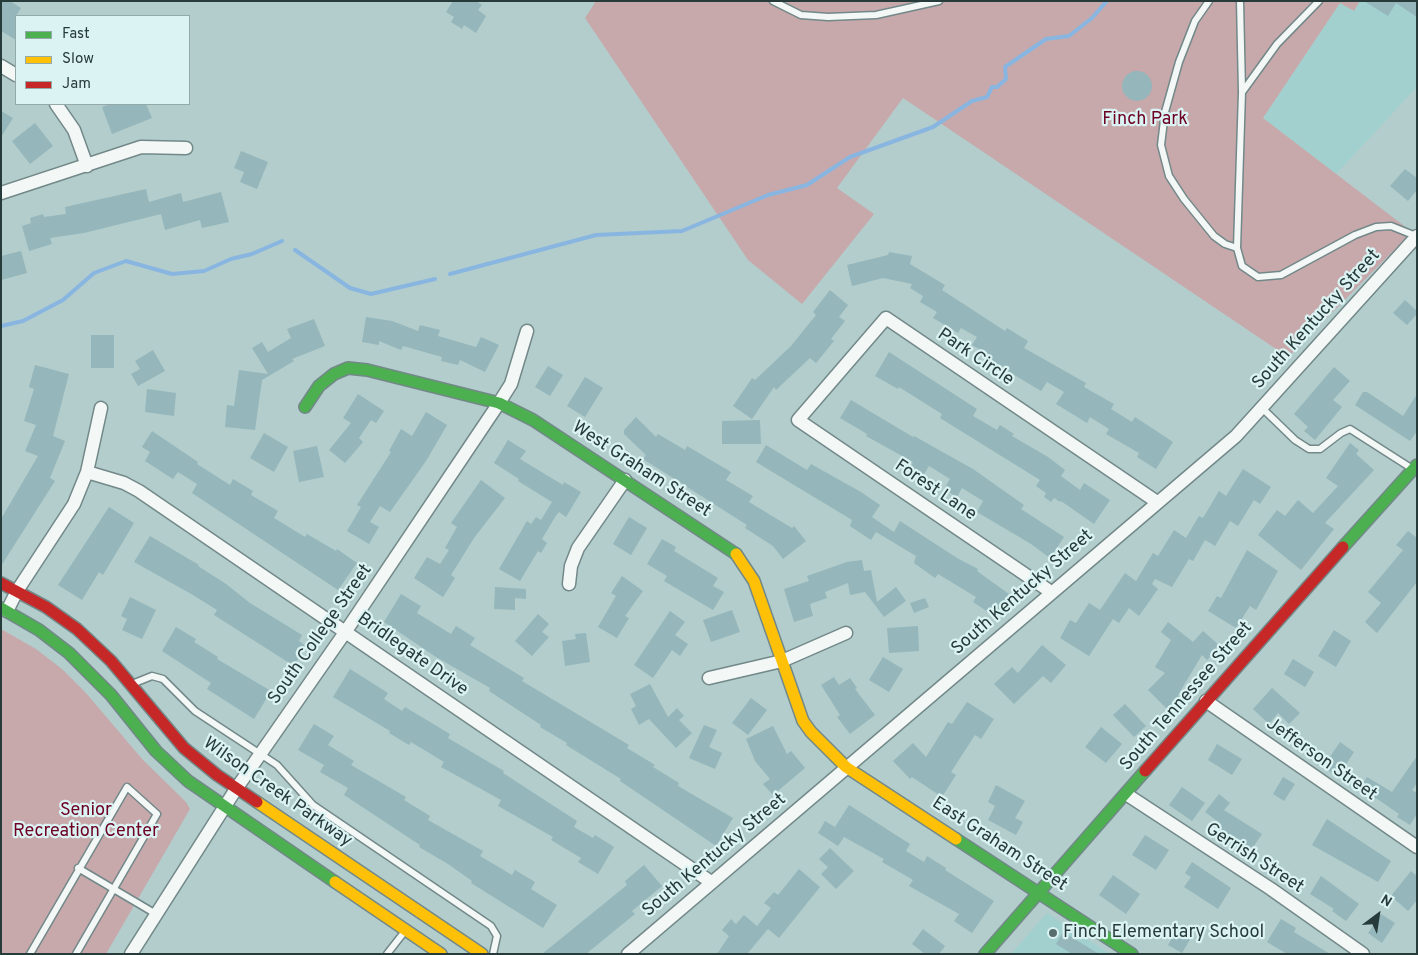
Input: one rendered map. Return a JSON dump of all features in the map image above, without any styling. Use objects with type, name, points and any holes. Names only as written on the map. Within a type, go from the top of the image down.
[{"type":"street","points":[[1,66],[15,74]]},
{"type":"street","points":[[57,105],[74,130],[87,166]]},
{"type":"street","points":[[1,193],[141,147],[186,148]]},
{"type":"street","name":"South Kentucky Street","points":[[628,954],[710,882],[1236,436],[1417,236]]},
{"type":"street","name":"Park Circle","points":[[798,420],[886,318],[1157,502]]},
{"type":"street","name":"South College Street","points":[[131,954],[224,806],[346,631],[499,403],[511,384],[526,331]]},
{"type":"street","name":"West Graham Street","points":[[305,407],[319,386],[334,374],[348,368],[367,370],[499,403],[533,420],[734,551],[746,566],[754,581],[803,721],[846,767]]},
{"type":"street","points":[[101,408],[86,472],[74,504],[4,610],[39,630],[69,653],[111,695],[165,761],[188,781],[441,954]]},
{"type":"street","name":"Forest Lane","points":[[798,420],[1051,592]]},
{"type":"street","name":"South Tennessee Street","points":[[992,949],[1206,701],[1415,467]]},
{"type":"street","name":"Bridlegate Drive","points":[[86,472],[124,483],[138,491],[346,631],[710,882]]},
{"type":"street","points":[[569,584],[571,566],[578,548],[625,480]]},
{"type":"street","name":"Wilson Creek Parkway","points":[[1,583],[77,629],[131,684],[161,723],[184,748],[236,789],[482,954]]},
{"type":"street","points":[[709,678],[782,661],[846,633]]},
{"type":"street","name":"Jefferson Street","points":[[1206,701],[1417,847]]},
{"type":"street","name":"East Graham Street","points":[[846,767],[1040,892],[1131,954]]},
{"type":"street","name":"Gerrish Street","points":[[1126,794],[1271,889],[1363,954]]},
{"type":"lane","points":[[774,1],[801,14],[828,18],[876,15],[939,1]]},
{"type":"lane","points":[[1209,1],[1195,21],[1179,62],[1165,112],[1161,145],[1169,176],[1184,200],[1214,236],[1225,244],[1237,248]]},
{"type":"lane","points":[[1240,1],[1242,92],[1237,248],[1240,260],[1247,271],[1266,278],[1290,271],[1348,238],[1376,227],[1391,226],[1417,236]]},
{"type":"lane","points":[[1242,92],[1277,44],[1319,1]]},
{"type":"lane","points":[[1261,408],[1295,440],[1309,449],[1320,449],[1342,432],[1350,429],[1415,467]]},
{"type":"lane","points":[[131,684],[152,676],[163,679],[195,711],[277,765],[313,805],[491,926],[497,936],[493,954]]},
{"type":"lane","points":[[30,954],[127,786],[157,814],[76,954]]},
{"type":"lane","points":[[78,868],[156,914]]},
{"type":"lane","points":[[388,954],[405,930]]},
{"type":"shaded area","points":[[1360,1],[1417,1],[1417,87],[1336,174],[1263,118],[1340,3],[1354,11]]},
{"type":"shaded area","name":"Finch Elementary School","points":[[1047,913],[1110,954],[1011,954]]},
{"type":"green space","name":"Finch Park","points":[[596,1],[1360,1],[1354,11],[1340,3],[1263,118],[1412,232],[1288,357],[903,98],[837,188],[874,214],[802,304],[748,260],[585,18]]},
{"type":"green space","name":"Senior Recreation Center","points":[[1,629],[36,649],[62,669],[86,693],[143,760],[186,802],[190,809],[106,954],[1,954]]},
{"type":"building","points":[[1,1],[10,1],[21,8],[15,15],[15,39],[1,31]]},
{"type":"building","points":[[453,1],[476,1],[482,5],[478,10],[486,16],[476,33],[464,25],[462,29],[451,22],[454,17],[446,12]]},
{"type":"building","points":[[1364,1],[1417,1],[1417,17],[1396,3],[1388,16]]},
{"type":"building","points":[[1137,71],[1143,72],[1151,80],[1151,92],[1143,100],[1137,101],[1131,100],[1123,92],[1122,86],[1123,80],[1131,72]]},
{"type":"building","points":[[107,105],[146,105],[152,118],[112,134],[102,107]]},
{"type":"building","points":[[1,111],[13,118],[1,137]]},
{"type":"building","points":[[35,123],[53,146],[30,164],[12,141]]},
{"type":"building","points":[[241,151],[268,162],[257,189],[240,182],[244,172],[234,168]]},
{"type":"building","points":[[1405,169],[1417,178],[1417,190],[1408,201],[1390,186]]},
{"type":"building","points":[[146,189],[149,202],[181,193],[183,202],[221,192],[229,222],[202,228],[200,220],[165,230],[161,214],[84,233],[50,238],[52,244],[29,251],[22,226],[31,223],[30,218],[43,214],[44,217],[66,214],[65,207]]},
{"type":"building","points":[[21,251],[27,273],[1,280],[1,256]]},
{"type":"building","points":[[889,252],[912,256],[910,264],[945,285],[942,290],[1005,331],[1007,328],[1028,341],[1024,348],[1086,383],[1084,387],[1114,404],[1111,409],[1132,422],[1135,417],[1173,442],[1156,469],[1137,457],[1139,453],[1106,434],[1109,429],[1090,417],[1087,423],[1056,404],[1064,392],[1047,382],[1041,391],[988,359],[990,355],[972,345],[977,337],[961,328],[958,333],[933,318],[937,312],[920,302],[923,296],[910,288],[912,284],[883,278],[852,286],[847,265],[888,255]]},
{"type":"building","points":[[830,290],[848,305],[839,317],[845,321],[831,339],[834,341],[816,363],[810,358],[776,390],[774,387],[752,419],[733,406],[752,378],[755,380],[791,346],[816,315],[813,312]]},
{"type":"building","points":[[1405,300],[1417,311],[1417,314],[1407,325],[1393,313]]},
{"type":"building","points":[[366,317],[392,321],[418,331],[420,325],[440,330],[438,336],[476,347],[481,337],[499,345],[485,372],[460,360],[458,365],[441,361],[442,357],[403,346],[401,350],[379,341],[379,345],[362,342]]},
{"type":"building","points":[[314,319],[325,346],[292,359],[294,361],[262,380],[255,430],[225,427],[227,405],[234,406],[239,370],[268,374],[252,348],[262,342],[268,352],[291,338],[287,329]]},
{"type":"building","points":[[91,335],[114,335],[114,368],[91,368]]},
{"type":"building","points":[[153,350],[165,371],[138,386],[131,374],[140,369],[135,361]]},
{"type":"building","points":[[889,352],[977,409],[973,416],[997,430],[1000,425],[1014,434],[1012,436],[1048,457],[1065,470],[1061,476],[1080,490],[1084,483],[1110,500],[1094,524],[1061,501],[1054,498],[1051,502],[1044,497],[1046,493],[1036,486],[1040,480],[940,418],[942,414],[899,387],[898,389],[875,376]]},
{"type":"building","points":[[35,365],[69,374],[53,436],[65,441],[50,478],[55,481],[1,566],[1,519],[38,456],[25,451],[36,425],[24,421],[34,389],[29,387]]},
{"type":"building","points":[[548,366],[563,375],[550,396],[535,387]]},
{"type":"building","points":[[1334,367],[1350,381],[1333,400],[1342,407],[1315,440],[1304,431],[1308,427],[1294,414]]},
{"type":"building","points":[[585,377],[603,388],[585,417],[567,406]]},
{"type":"building","points":[[147,389],[176,393],[174,416],[145,412]]},
{"type":"building","points":[[1363,392],[1367,392],[1403,416],[1417,394],[1417,431],[1410,441],[1355,405]]},
{"type":"building","points":[[358,394],[384,411],[376,423],[371,420],[359,438],[363,442],[345,463],[329,450],[351,423],[343,418]]},
{"type":"building","points":[[851,400],[913,437],[973,469],[1024,505],[1021,509],[1064,537],[1050,558],[1031,544],[977,512],[983,501],[962,488],[957,497],[944,489],[950,479],[929,466],[923,476],[910,468],[913,462],[866,436],[867,434],[840,418]]},
{"type":"building","points":[[426,412],[447,425],[426,461],[390,512],[380,506],[370,522],[379,527],[369,544],[347,531],[361,507],[357,505],[391,452],[389,451],[401,429],[412,436]]},
{"type":"building","points":[[636,417],[656,437],[658,434],[685,450],[687,446],[731,472],[726,480],[753,496],[749,502],[792,528],[794,526],[806,541],[783,559],[773,546],[745,528],[747,525],[643,459],[646,455],[624,434],[624,430]]},
{"type":"building","points":[[760,420],[761,444],[722,444],[722,421]]},
{"type":"building","points":[[152,431],[198,462],[197,464],[230,485],[233,479],[253,491],[251,495],[278,511],[274,518],[305,537],[307,534],[336,551],[337,549],[357,563],[338,590],[192,493],[197,484],[178,472],[173,479],[145,461],[150,452],[142,447]]},
{"type":"building","points":[[264,433],[288,447],[274,472],[250,458]]},
{"type":"building","points":[[508,440],[526,451],[520,459],[563,485],[564,482],[581,492],[566,517],[559,512],[555,517],[542,539],[547,543],[541,553],[538,551],[520,581],[499,569],[527,521],[531,524],[536,517],[541,520],[552,502],[518,481],[519,479],[494,463]]},
{"type":"building","points":[[1350,443],[1359,450],[1356,454],[1374,470],[1325,523],[1334,529],[1301,570],[1258,535],[1277,510],[1285,516],[1298,500],[1313,513],[1338,486],[1326,478]]},
{"type":"building","points":[[766,445],[807,470],[811,464],[861,492],[880,505],[872,517],[894,532],[900,521],[957,558],[978,569],[977,571],[1009,594],[994,616],[973,602],[976,597],[938,574],[935,578],[914,563],[916,556],[876,532],[871,540],[850,526],[852,520],[756,462]]},
{"type":"building","points":[[317,446],[324,477],[299,482],[293,451]]},
{"type":"building","points":[[1243,469],[1271,487],[1260,504],[1254,500],[1238,526],[1230,521],[1215,546],[1205,540],[1193,561],[1189,559],[1172,587],[1155,579],[1152,584],[1158,589],[1139,616],[1129,608],[1119,623],[1113,619],[1089,656],[1060,638],[1070,620],[1076,623],[1089,603],[1100,610],[1125,573],[1136,581],[1153,553],[1158,556],[1174,530],[1186,538],[1199,516],[1203,518],[1219,491],[1226,496]]},
{"type":"building","points":[[481,480],[505,498],[474,538],[451,575],[455,578],[443,597],[414,578],[427,557],[440,564],[449,550],[445,548],[457,527],[451,523]]},
{"type":"building","points":[[109,507],[134,523],[103,575],[99,572],[82,600],[58,585]]},
{"type":"building","points":[[629,517],[647,528],[631,555],[613,544]]},
{"type":"building","points":[[1408,531],[1417,538],[1417,582],[1377,633],[1365,622],[1381,603],[1368,592],[1403,550],[1396,545]]},
{"type":"building","points":[[150,536],[199,565],[250,603],[302,635],[299,641],[306,646],[294,666],[214,615],[217,610],[134,562]]},
{"type":"building","points":[[662,539],[676,547],[674,551],[718,578],[713,586],[724,592],[713,610],[664,581],[667,576],[647,564]]},
{"type":"building","points":[[1247,550],[1278,571],[1256,610],[1250,606],[1236,628],[1208,611],[1217,596],[1221,598]]},
{"type":"building","points":[[862,560],[864,571],[871,570],[877,602],[896,587],[906,601],[884,617],[865,592],[850,595],[848,583],[825,592],[827,598],[810,604],[813,616],[794,622],[784,589],[809,581],[807,576],[847,562]]},
{"type":"building","points":[[622,576],[643,591],[625,616],[629,618],[617,638],[598,627],[616,596],[611,593]]},
{"type":"building","points":[[495,587],[526,589],[526,599],[515,598],[515,610],[494,609]]},
{"type":"building","points":[[401,594],[421,606],[417,613],[451,634],[456,626],[475,638],[470,645],[524,678],[522,681],[629,745],[627,748],[655,765],[653,767],[679,783],[678,786],[733,818],[716,846],[620,781],[621,779],[540,727],[541,725],[489,691],[490,688],[436,657],[384,622]]},
{"type":"building","points":[[130,597],[156,610],[142,639],[122,630],[127,619],[121,616]]},
{"type":"building","points":[[925,598],[929,607],[914,613],[910,603]]},
{"type":"building","points":[[732,610],[740,632],[711,642],[703,620]]},
{"type":"building","points":[[670,611],[685,622],[675,635],[688,644],[680,656],[672,650],[653,678],[634,665]]},
{"type":"building","points":[[538,614],[549,624],[542,632],[549,637],[532,656],[515,641]]},
{"type":"building","points":[[1168,622],[1193,642],[1203,631],[1220,646],[1207,660],[1202,655],[1178,695],[1181,698],[1168,710],[1148,690],[1165,673],[1155,667],[1171,640],[1161,632]]},
{"type":"building","points":[[918,626],[919,651],[889,653],[887,628]]},
{"type":"building","points":[[176,627],[196,639],[194,642],[218,657],[217,659],[271,691],[254,719],[207,689],[211,683],[162,651]]},
{"type":"building","points":[[1334,630],[1351,641],[1336,667],[1318,656]]},
{"type":"building","points":[[586,633],[590,662],[565,666],[562,641],[576,639],[575,634]]},
{"type":"building","points":[[1042,645],[1066,665],[1051,683],[1043,676],[1014,704],[994,684],[1012,667],[1018,673]]},
{"type":"building","points":[[883,657],[903,669],[889,692],[869,680]]},
{"type":"building","points":[[1293,659],[1314,672],[1305,687],[1284,674]]},
{"type":"building","points":[[350,669],[388,693],[384,699],[402,711],[405,707],[450,734],[448,738],[504,771],[503,773],[577,821],[574,827],[593,838],[595,835],[614,847],[598,874],[578,862],[581,858],[551,840],[553,837],[498,806],[501,800],[441,767],[444,762],[411,742],[409,745],[389,733],[390,731],[333,697]]},
{"type":"building","points":[[834,677],[839,685],[850,678],[857,688],[855,689],[875,715],[850,734],[837,717],[840,715],[821,685]]},
{"type":"building","points":[[650,684],[668,717],[677,708],[684,716],[679,720],[692,733],[676,748],[649,719],[639,725],[631,709],[636,706],[630,694]]},
{"type":"building","points":[[1272,688],[1300,713],[1289,724],[1278,713],[1269,724],[1253,709]]},
{"type":"building","points":[[751,698],[767,710],[748,735],[732,723]]},
{"type":"building","points":[[967,702],[994,719],[981,739],[975,735],[951,772],[956,775],[942,797],[912,777],[910,779],[893,761],[913,743],[926,757],[948,722],[952,724]]},
{"type":"building","points":[[1125,704],[1146,726],[1134,737],[1113,715]]},
{"type":"building","points":[[314,724],[334,736],[328,745],[354,761],[351,765],[406,797],[404,800],[430,816],[428,820],[483,851],[480,856],[512,875],[515,870],[535,882],[531,889],[557,905],[543,928],[471,883],[472,881],[448,864],[419,847],[420,845],[344,795],[348,788],[320,772],[324,765],[298,750]]},
{"type":"building","points":[[704,725],[717,730],[709,747],[722,753],[715,769],[689,758]]},
{"type":"building","points":[[773,726],[787,754],[791,751],[805,768],[773,795],[763,784],[770,779],[755,761],[746,739]]},
{"type":"building","points":[[1101,727],[1122,744],[1106,763],[1085,747]]},
{"type":"building","points":[[1340,742],[1354,752],[1338,777],[1323,767]]},
{"type":"building","points":[[1217,744],[1242,759],[1232,775],[1208,760]]},
{"type":"building","points":[[1417,756],[1417,783],[1412,790],[1417,793],[1417,814],[1410,825],[1397,817],[1399,814],[1376,798],[1374,801],[1358,792],[1367,777],[1392,792]]},
{"type":"building","points":[[1283,777],[1295,784],[1284,801],[1273,794]]},
{"type":"building","points":[[996,785],[1025,801],[1015,818],[1023,822],[1016,835],[988,820],[995,806],[988,802]]},
{"type":"building","points":[[1182,787],[1205,803],[1192,821],[1169,805]]},
{"type":"building","points":[[1219,794],[1230,803],[1224,810],[1262,834],[1249,853],[1215,832],[1221,824],[1205,812]]},
{"type":"building","points":[[849,805],[910,844],[906,851],[924,862],[927,856],[946,868],[945,870],[994,901],[972,933],[954,921],[959,914],[909,886],[913,880],[882,862],[884,859],[844,837],[838,846],[818,833],[825,821],[835,827]]},
{"type":"building","points":[[1327,819],[1391,861],[1378,882],[1312,845]]},
{"type":"building","points":[[1145,835],[1169,850],[1156,870],[1132,855]]},
{"type":"building","points":[[830,848],[854,871],[836,889],[821,874],[828,867],[819,859]]},
{"type":"building","points":[[1192,862],[1231,888],[1218,909],[1184,887],[1191,877],[1185,873]]},
{"type":"building","points":[[644,865],[662,886],[632,911],[635,914],[586,954],[542,954],[627,885],[625,881]]},
{"type":"building","points":[[799,869],[820,887],[779,938],[768,929],[747,954],[717,954],[729,936],[722,930],[731,919],[736,924],[744,915],[757,926],[771,908],[764,903],[774,892],[778,895]]},
{"type":"building","points":[[1411,871],[1417,876],[1417,900],[1408,911],[1391,896]]},
{"type":"building","points":[[1113,875],[1140,894],[1126,914],[1099,895]]},
{"type":"building","points":[[1321,876],[1359,904],[1346,921],[1332,911],[1334,909],[1310,894]]},
{"type":"building","points":[[1381,914],[1395,923],[1382,943],[1368,933]]},
{"type":"building","points":[[1281,919],[1296,928],[1294,932],[1330,954],[1287,954],[1267,942]]},
{"type":"building","points":[[1178,927],[1192,936],[1182,953],[1168,945]]},
{"type":"building","points":[[923,929],[945,946],[939,954],[925,954],[912,944]]},
{"type":"building","points":[[1063,932],[1099,954],[1072,954],[1056,944]]},
{"type":"waterway","points":[[450,274],[596,235],[682,231],[768,195],[807,185],[850,157],[933,127],[972,101],[987,97],[992,87],[997,87],[1006,79],[1005,67],[1046,39],[1069,36],[1092,18],[1107,1]]},
{"type":"waterway","points":[[1,326],[23,321],[63,300],[94,273],[126,261],[172,274],[204,271],[231,259],[252,254],[282,241]]},
{"type":"waterway","points":[[295,250],[350,288],[371,294],[435,279]]},
{"type":"traffic: fast","points":[[305,407],[319,386],[334,374],[348,368],[367,370],[499,403],[533,420],[736,554]]},
{"type":"traffic: fast","points":[[1343,547],[1417,465]]},
{"type":"traffic: fast","points":[[1,608],[39,630],[69,653],[111,695],[156,751],[188,781],[335,882]]},
{"type":"traffic: fast","points":[[985,954],[1145,771]]},
{"type":"traffic: fast","points":[[956,839],[1132,954]]},
{"type":"traffic: slow","points":[[736,554],[754,581],[803,721],[811,732],[846,767],[956,839]]},
{"type":"traffic: slow","points":[[257,802],[482,954]]},
{"type":"traffic: slow","points":[[335,882],[441,954]]},
{"type":"traffic: jam","points":[[1145,771],[1343,547]]},
{"type":"traffic: jam","points":[[1,583],[46,607],[77,629],[111,661],[184,748],[217,775],[257,802]]},
{"type":"place","name":"Finch Elementary School","points":[[1053,933]]}]
